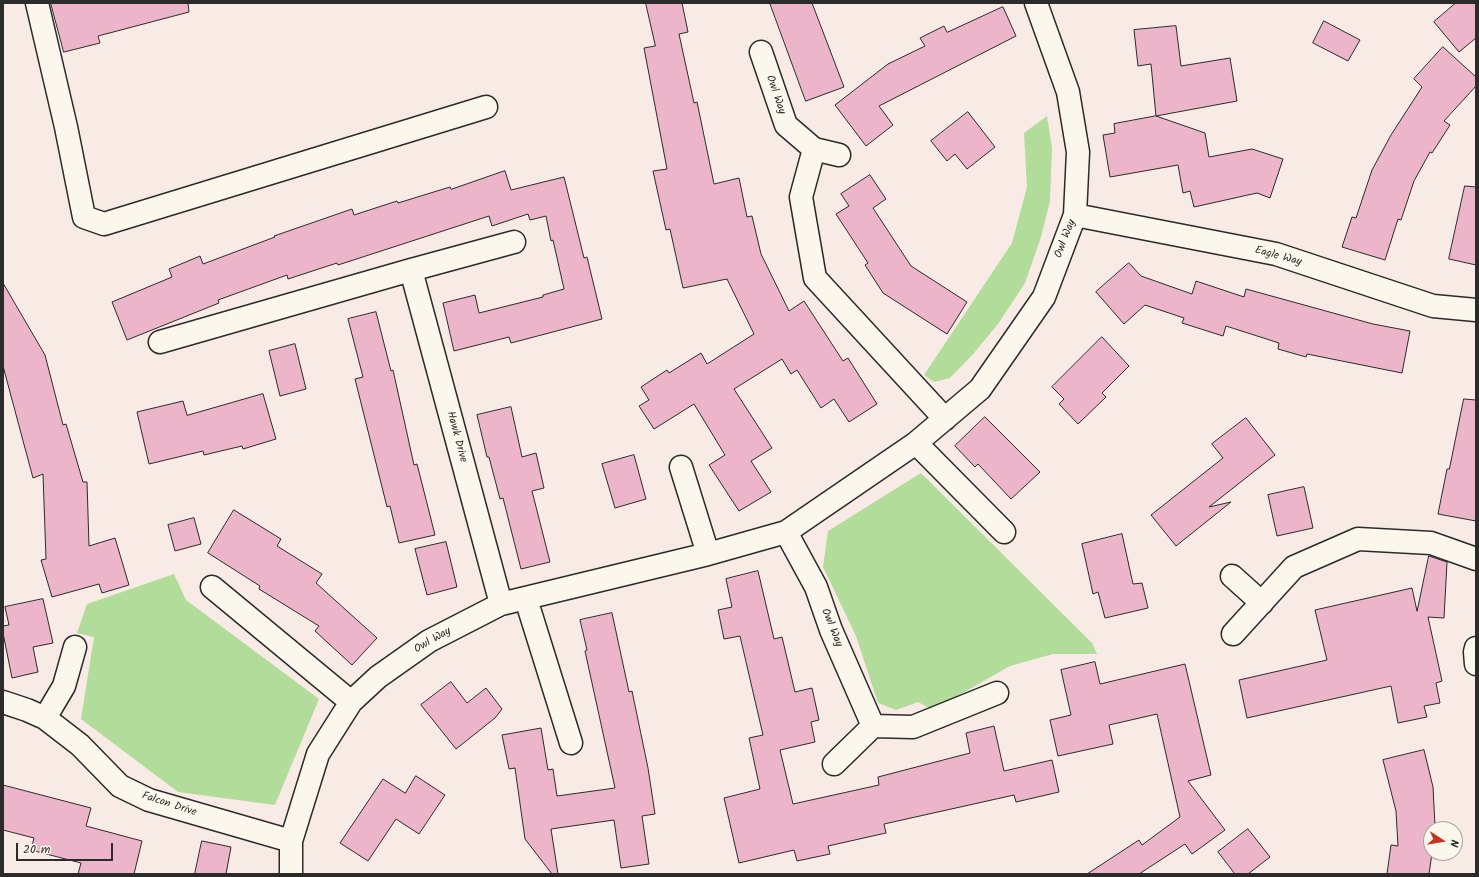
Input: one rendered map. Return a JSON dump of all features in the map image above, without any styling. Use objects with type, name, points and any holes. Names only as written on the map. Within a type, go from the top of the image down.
[{"type":"street","points":[[37,3],[66,127],[84,217],[104,224],[486,107]]},
{"type":"street","name":"Owl Way","points":[[290,874],[291,841],[318,754],[351,702],[378,677],[429,641],[501,604],[708,554],[786,532],[916,443],[980,389],[1044,297],[1076,215],[1078,152],[1068,92],[1036,3]]},
{"type":"street","name":"Owl Way","points":[[760,52],[786,125],[814,149],[839,155]]},
{"type":"street","points":[[814,149],[801,197],[814,278],[945,419]]},
{"type":"street","name":"Eagle Way","points":[[1076,215],[1276,254],[1433,306],[1476,310]]},
{"type":"street","points":[[160,342],[514,242]]},
{"type":"street","name":"Hawk Drive","points":[[411,270],[501,604]]},
{"type":"street","points":[[916,443],[1004,532]]},
{"type":"street","points":[[681,467],[708,554]]},
{"type":"street","name":"Owl Way","points":[[786,532],[816,587],[831,630],[873,726]]},
{"type":"street","points":[[1233,634],[1294,568],[1358,539],[1431,542],[1476,558]]},
{"type":"street","points":[[1232,576],[1262,603]]},
{"type":"street","points":[[212,586],[351,702]]},
{"type":"street","points":[[526,599],[571,743]]},
{"type":"street","points":[[45,718],[64,686],[75,647]]},
{"type":"street","points":[[1476,648],[1476,664]]},
{"type":"street","points":[[834,764],[873,726],[912,727],[997,693]]},
{"type":"street","name":"Falcon Drive","points":[[3,702],[45,718],[80,745],[120,786],[149,800],[291,841]]},
{"type":"green space","points":[[1047,116],[1052,148],[1050,201],[1041,237],[1025,283],[998,324],[974,353],[950,378],[934,382],[924,375],[1012,243],[1027,187],[1024,133]]},
{"type":"green space","points":[[921,473],[1092,643],[1097,654],[1053,654],[1010,666],[933,710],[918,702],[896,710],[878,703],[856,636],[823,567],[828,531]]},
{"type":"green space","points":[[174,574],[186,600],[319,699],[275,805],[178,792],[81,719],[94,637],[77,633],[87,604]]},
{"type":"building","points":[[51,3],[188,3],[189,12],[98,36],[100,43],[64,52]]},
{"type":"building","points":[[646,3],[682,3],[688,32],[679,34],[694,103],[697,102],[714,184],[739,178],[747,217],[752,216],[761,254],[789,311],[804,301],[843,361],[848,358],[877,404],[849,422],[834,399],[821,408],[797,370],[791,374],[782,359],[734,389],[772,448],[751,461],[771,492],[739,511],[709,465],[725,455],[694,404],[654,429],[639,406],[649,400],[641,387],[667,370],[669,373],[701,353],[707,364],[754,334],[727,279],[683,288],[670,229],[666,230],[653,171],[667,169],[644,48],[655,46]]},
{"type":"building","points":[[770,3],[812,3],[844,87],[806,101]]},
{"type":"building","points":[[1456,3],[1476,3],[1476,38],[1459,52],[1434,22]]},
{"type":"building","points":[[1003,7],[1016,36],[879,106],[893,125],[866,146],[835,105],[888,64],[925,46],[920,38],[944,26],[947,32]]},
{"type":"building","points":[[1324,21],[1360,40],[1348,61],[1313,43]]},
{"type":"building","points":[[1176,26],[1181,66],[1230,58],[1237,101],[1156,116],[1151,64],[1138,66],[1134,30]]},
{"type":"building","points":[[1443,47],[1476,77],[1476,86],[1444,121],[1450,125],[1432,153],[1430,152],[1414,181],[1401,220],[1398,219],[1385,260],[1342,247],[1352,217],[1356,218],[1372,170],[1391,135],[1422,87],[1414,79]]},
{"type":"building","points":[[968,112],[995,147],[967,169],[955,154],[947,161],[931,141]]},
{"type":"building","points":[[1156,116],[1205,133],[1209,157],[1252,149],[1283,159],[1270,198],[1257,193],[1194,207],[1190,191],[1183,193],[1178,165],[1110,177],[1103,135],[1115,133],[1114,124]]},
{"type":"building","points":[[505,171],[511,190],[564,177],[584,258],[587,257],[602,319],[511,343],[509,337],[454,351],[443,303],[475,295],[479,313],[543,297],[543,295],[564,289],[546,216],[530,220],[528,214],[492,226],[489,216],[338,265],[337,263],[288,279],[287,275],[218,300],[219,303],[127,340],[112,302],[172,277],[169,269],[200,256],[203,264],[275,237],[274,236],[352,209],[354,215],[397,201],[398,203],[450,187],[451,189]]},
{"type":"building","points":[[870,175],[886,199],[873,208],[911,266],[967,302],[947,334],[883,293],[865,265],[868,263],[836,214],[849,206],[841,194]]},
{"type":"building","points":[[1465,186],[1476,187],[1476,265],[1449,259]]},
{"type":"building","points":[[1129,263],[1141,276],[1192,294],[1196,281],[1244,297],[1246,289],[1373,324],[1410,331],[1402,373],[1307,354],[1306,357],[1278,349],[1279,343],[1226,326],[1223,336],[1182,323],[1184,318],[1145,305],[1124,324],[1096,292]]},
{"type":"building","points":[[3,283],[45,355],[63,425],[66,424],[83,482],[87,482],[89,546],[115,538],[129,585],[102,593],[99,584],[52,597],[41,560],[46,559],[43,474],[33,478],[3,366]]},
{"type":"building","points":[[376,312],[391,371],[393,370],[414,465],[417,464],[435,535],[399,543],[390,506],[387,507],[355,379],[363,377],[348,319]]},
{"type":"building","points":[[1102,337],[1129,366],[1102,393],[1106,397],[1078,424],[1059,404],[1064,399],[1052,387]]},
{"type":"building","points":[[295,344],[306,389],[280,396],[269,351]]},
{"type":"building","points":[[263,394],[276,439],[243,449],[242,446],[204,455],[203,451],[149,464],[137,412],[183,401],[187,415]]},
{"type":"building","points":[[1464,399],[1476,400],[1476,521],[1438,514]]},
{"type":"building","points":[[511,407],[522,457],[536,453],[544,488],[532,491],[550,562],[521,569],[503,498],[500,499],[489,457],[487,457],[477,415]]},
{"type":"building","points":[[985,417],[1040,472],[1011,499],[978,464],[975,467],[955,446]]},
{"type":"building","points":[[1246,418],[1275,455],[1209,507],[1231,502],[1176,546],[1151,515],[1223,458],[1212,444]]},
{"type":"building","points":[[634,455],[646,499],[615,508],[602,464]]},
{"type":"building","points":[[1304,487],[1313,528],[1277,536],[1268,495]]},
{"type":"building","points":[[234,510],[281,539],[277,546],[322,574],[316,583],[377,638],[352,665],[315,631],[319,626],[259,589],[260,586],[208,553]]},
{"type":"building","points":[[194,518],[201,544],[175,551],[168,525]]},
{"type":"building","points":[[1122,534],[1133,584],[1142,583],[1148,608],[1105,618],[1098,592],[1093,594],[1082,544]]},
{"type":"building","points":[[446,542],[457,587],[427,595],[415,549]]},
{"type":"building","points":[[1429,556],[1447,562],[1444,618],[1428,617],[1442,681],[1436,683],[1440,703],[1424,706],[1427,717],[1398,723],[1391,686],[1247,718],[1239,680],[1327,660],[1315,610],[1412,588],[1417,611]]},
{"type":"building","points":[[758,571],[774,639],[782,637],[795,692],[812,688],[819,720],[811,722],[815,742],[780,750],[793,804],[879,785],[878,777],[970,753],[966,733],[994,726],[1004,771],[1052,760],[1059,792],[1016,802],[1014,795],[884,824],[886,833],[828,846],[830,854],[797,861],[794,850],[739,863],[724,798],[760,789],[749,738],[763,735],[740,636],[724,639],[718,610],[732,607],[726,579]]},
{"type":"building","points":[[43,599],[53,643],[33,647],[38,672],[12,678],[3,633],[3,626],[9,625],[5,607]]},
{"type":"building","points":[[612,613],[629,692],[632,691],[648,768],[655,814],[642,816],[649,864],[621,868],[614,820],[551,829],[558,874],[552,874],[525,839],[515,768],[509,769],[502,735],[541,728],[548,770],[553,769],[557,796],[615,788],[585,651],[587,650],[580,620]]},
{"type":"building","points":[[1095,662],[1100,684],[1185,664],[1211,775],[1188,781],[1225,830],[1192,854],[1185,844],[1139,874],[1087,874],[1139,840],[1142,845],[1180,817],[1157,714],[1109,725],[1113,744],[1058,756],[1050,720],[1071,715],[1061,670]]},
{"type":"building","points":[[451,682],[467,703],[486,688],[502,709],[495,718],[456,749],[421,705]]},
{"type":"building","points":[[1424,750],[1433,787],[1435,821],[1423,821],[1423,861],[1431,861],[1429,874],[1387,874],[1391,845],[1398,846],[1396,811],[1383,760]]},
{"type":"building","points":[[416,776],[445,795],[419,834],[396,819],[368,861],[340,843],[383,779],[405,793]]},
{"type":"building","points":[[3,785],[91,808],[86,826],[142,841],[134,874],[78,874],[81,863],[31,850],[34,838],[3,830]]},
{"type":"building","points":[[1248,829],[1270,857],[1248,874],[1235,874],[1218,852]]},
{"type":"building","points":[[202,841],[231,847],[226,874],[195,874]]}]
